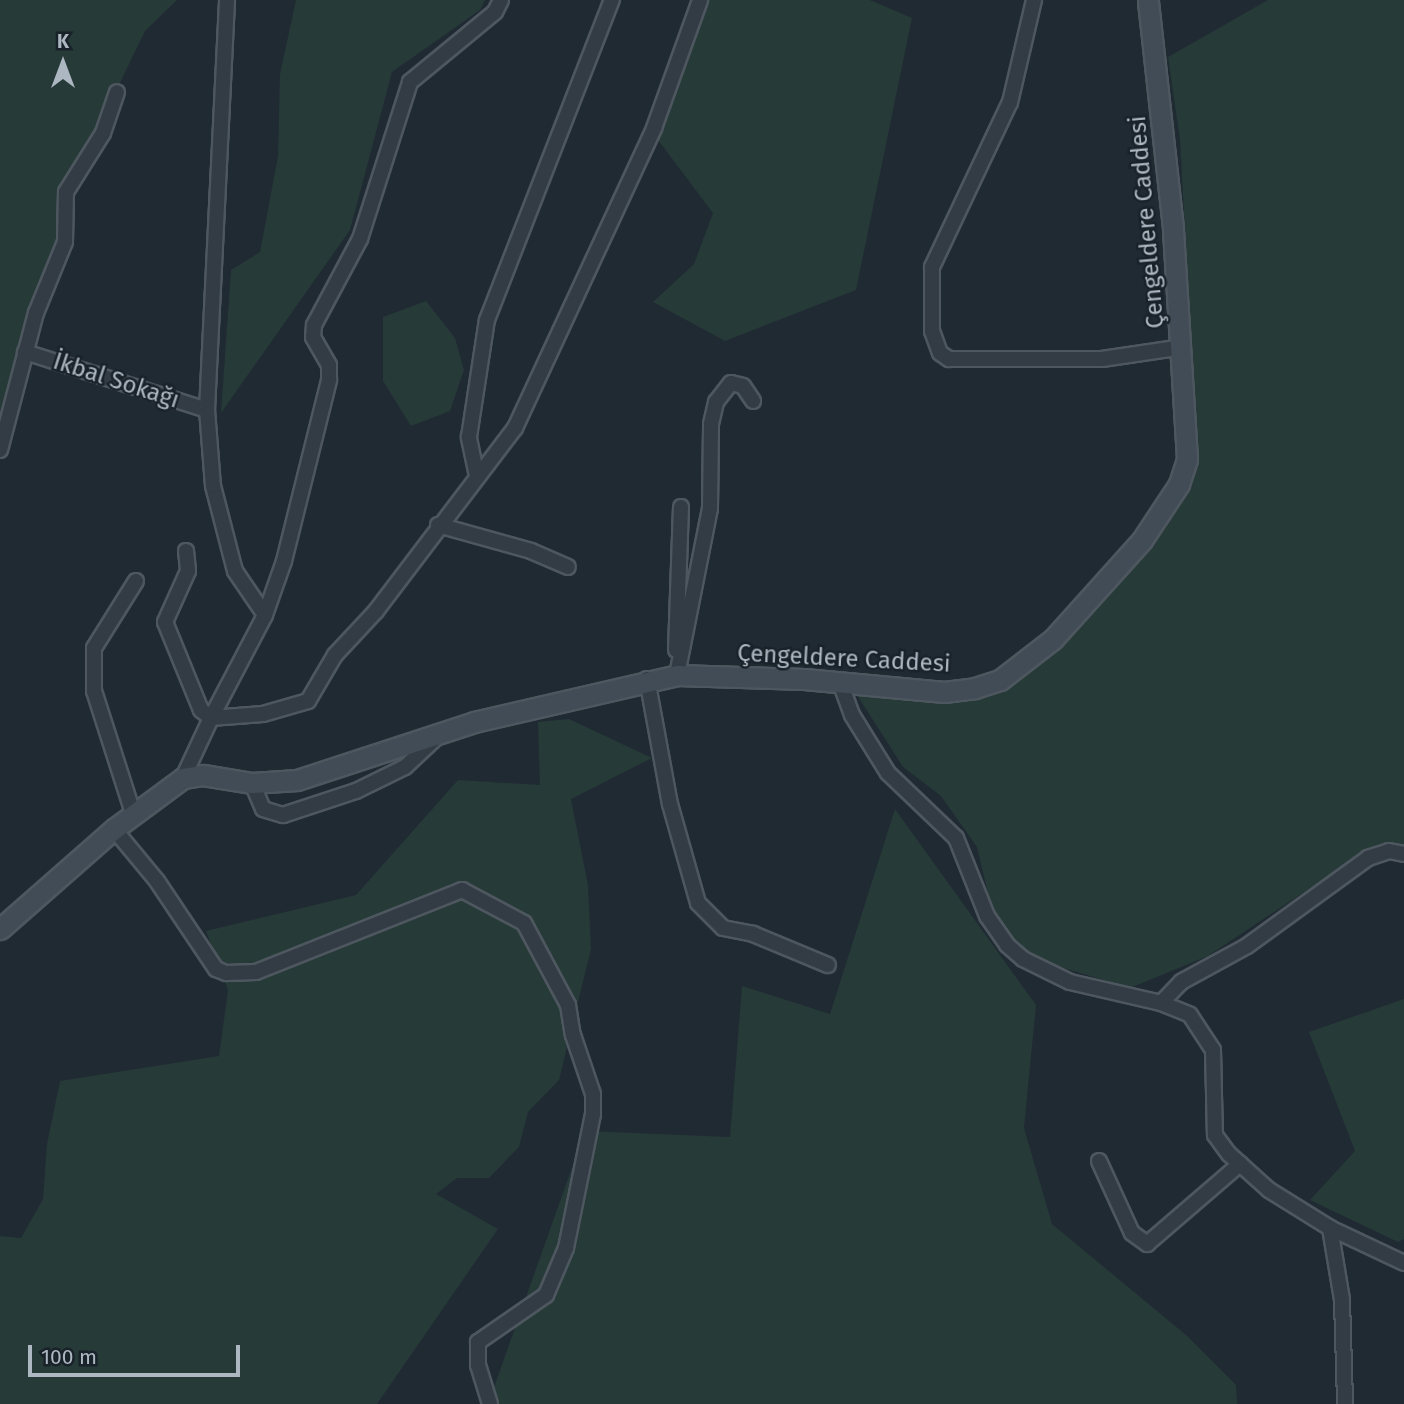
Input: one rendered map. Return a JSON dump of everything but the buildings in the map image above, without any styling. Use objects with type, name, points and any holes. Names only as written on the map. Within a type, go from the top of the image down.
[{"type":"main road","name":"Çengeldere Caddesi","points":[[183,778],[203,775],[252,783],[333,772],[441,733],[647,679],[677,675],[840,682],[944,692],[975,688],[1000,680],[1053,639],[1142,540],[1179,484],[1187,459],[1183,347],[1148,0]]},
{"type":"main road","points":[[0,929],[133,813],[183,778]]},
{"type":"street","points":[[227,0],[207,410],[213,486],[235,571],[265,615]]},
{"type":"street","points":[[183,778],[265,615],[284,561],[329,380],[329,365],[313,338],[314,325],[360,239],[410,82],[495,12],[500,0]]},
{"type":"street","points":[[477,476],[469,437],[487,320],[612,0]]},
{"type":"street","points":[[186,551],[188,571],[165,622],[201,710],[211,718],[263,714],[308,701],[335,655],[376,611],[438,525],[515,428],[654,128],[700,0]]},
{"type":"street","points":[[1034,0],[1010,102],[932,267],[932,331],[940,353],[949,359],[1102,359],[1183,347]]},
{"type":"street","points":[[0,450],[25,352],[65,242],[66,192],[103,133],[117,92]]},
{"type":"street","name":"İkbal Sokağı","points":[[25,352],[207,410]]},
{"type":"street","points":[[677,675],[710,509],[710,424],[716,402],[731,383],[743,386],[753,401]]},
{"type":"street","points":[[677,675],[674,627],[681,507]]},
{"type":"street","points":[[438,525],[531,551],[568,568]]},
{"type":"street","points":[[133,813],[94,691],[94,648],[136,581]]},
{"type":"street","points":[[647,679],[673,816],[698,904],[723,928],[753,934],[828,965]]},
{"type":"street","points":[[840,682],[852,715],[888,773],[956,838],[987,916],[1007,945],[1023,959],[1070,982],[1161,1003],[1190,1015],[1208,1038],[1216,1080],[1212,1107],[1215,1135],[1240,1164],[1269,1191],[1331,1228],[1404,1263]]},
{"type":"street","points":[[252,783],[263,809],[283,815],[356,791],[405,767],[441,733]]},
{"type":"street","points":[[114,829],[158,881],[216,970],[226,973],[256,972],[462,890],[524,923],[568,1004],[573,1035],[593,1094],[593,1114],[578,1168],[566,1248],[546,1295],[478,1342],[478,1365],[490,1404]]},
{"type":"street","points":[[1161,1003],[1181,982],[1247,946],[1368,858],[1389,851],[1404,854]]},
{"type":"street","points":[[1100,1161],[1132,1233],[1147,1244],[1240,1164]]},
{"type":"street","points":[[1331,1228],[1342,1300],[1345,1404]]},
{"type":"green space","points":[[0,0],[177,0],[145,31],[75,176],[0,455]]},
{"type":"green space","points":[[296,0],[485,0],[480,10],[392,72],[350,230],[221,413],[231,270],[260,252],[278,156],[280,74]]},
{"type":"green space","points":[[698,0],[870,0],[912,18],[856,290],[725,341],[653,302],[694,264],[713,213],[655,136]]},
{"type":"green space","points":[[1268,0],[1404,0],[1404,851],[1370,848],[1208,956],[1130,988],[1027,957],[995,922],[977,847],[941,796],[903,767],[857,695],[934,699],[1001,689],[1060,648],[1149,549],[1186,493],[1194,468],[1196,430],[1180,140],[1168,57]]},
{"type":"green space","points":[[426,301],[455,338],[464,370],[450,411],[411,426],[383,381],[383,317]]},
{"type":"green space","points":[[569,719],[652,758],[571,799],[588,885],[591,949],[559,1080],[528,1112],[519,1147],[489,1178],[457,1178],[436,1194],[498,1229],[377,1404],[0,1404],[0,1236],[21,1238],[43,1199],[47,1144],[60,1081],[219,1056],[228,990],[206,931],[356,895],[458,780],[540,785],[538,722]]},
{"type":"green space","points":[[895,809],[1036,1005],[1024,1128],[1052,1224],[1186,1335],[1236,1385],[1237,1404],[488,1404],[585,1131],[730,1137],[742,986],[830,1014]]},
{"type":"green space","points":[[1404,999],[1404,1239],[1398,1242],[1310,1200],[1355,1151],[1309,1032]]}]
